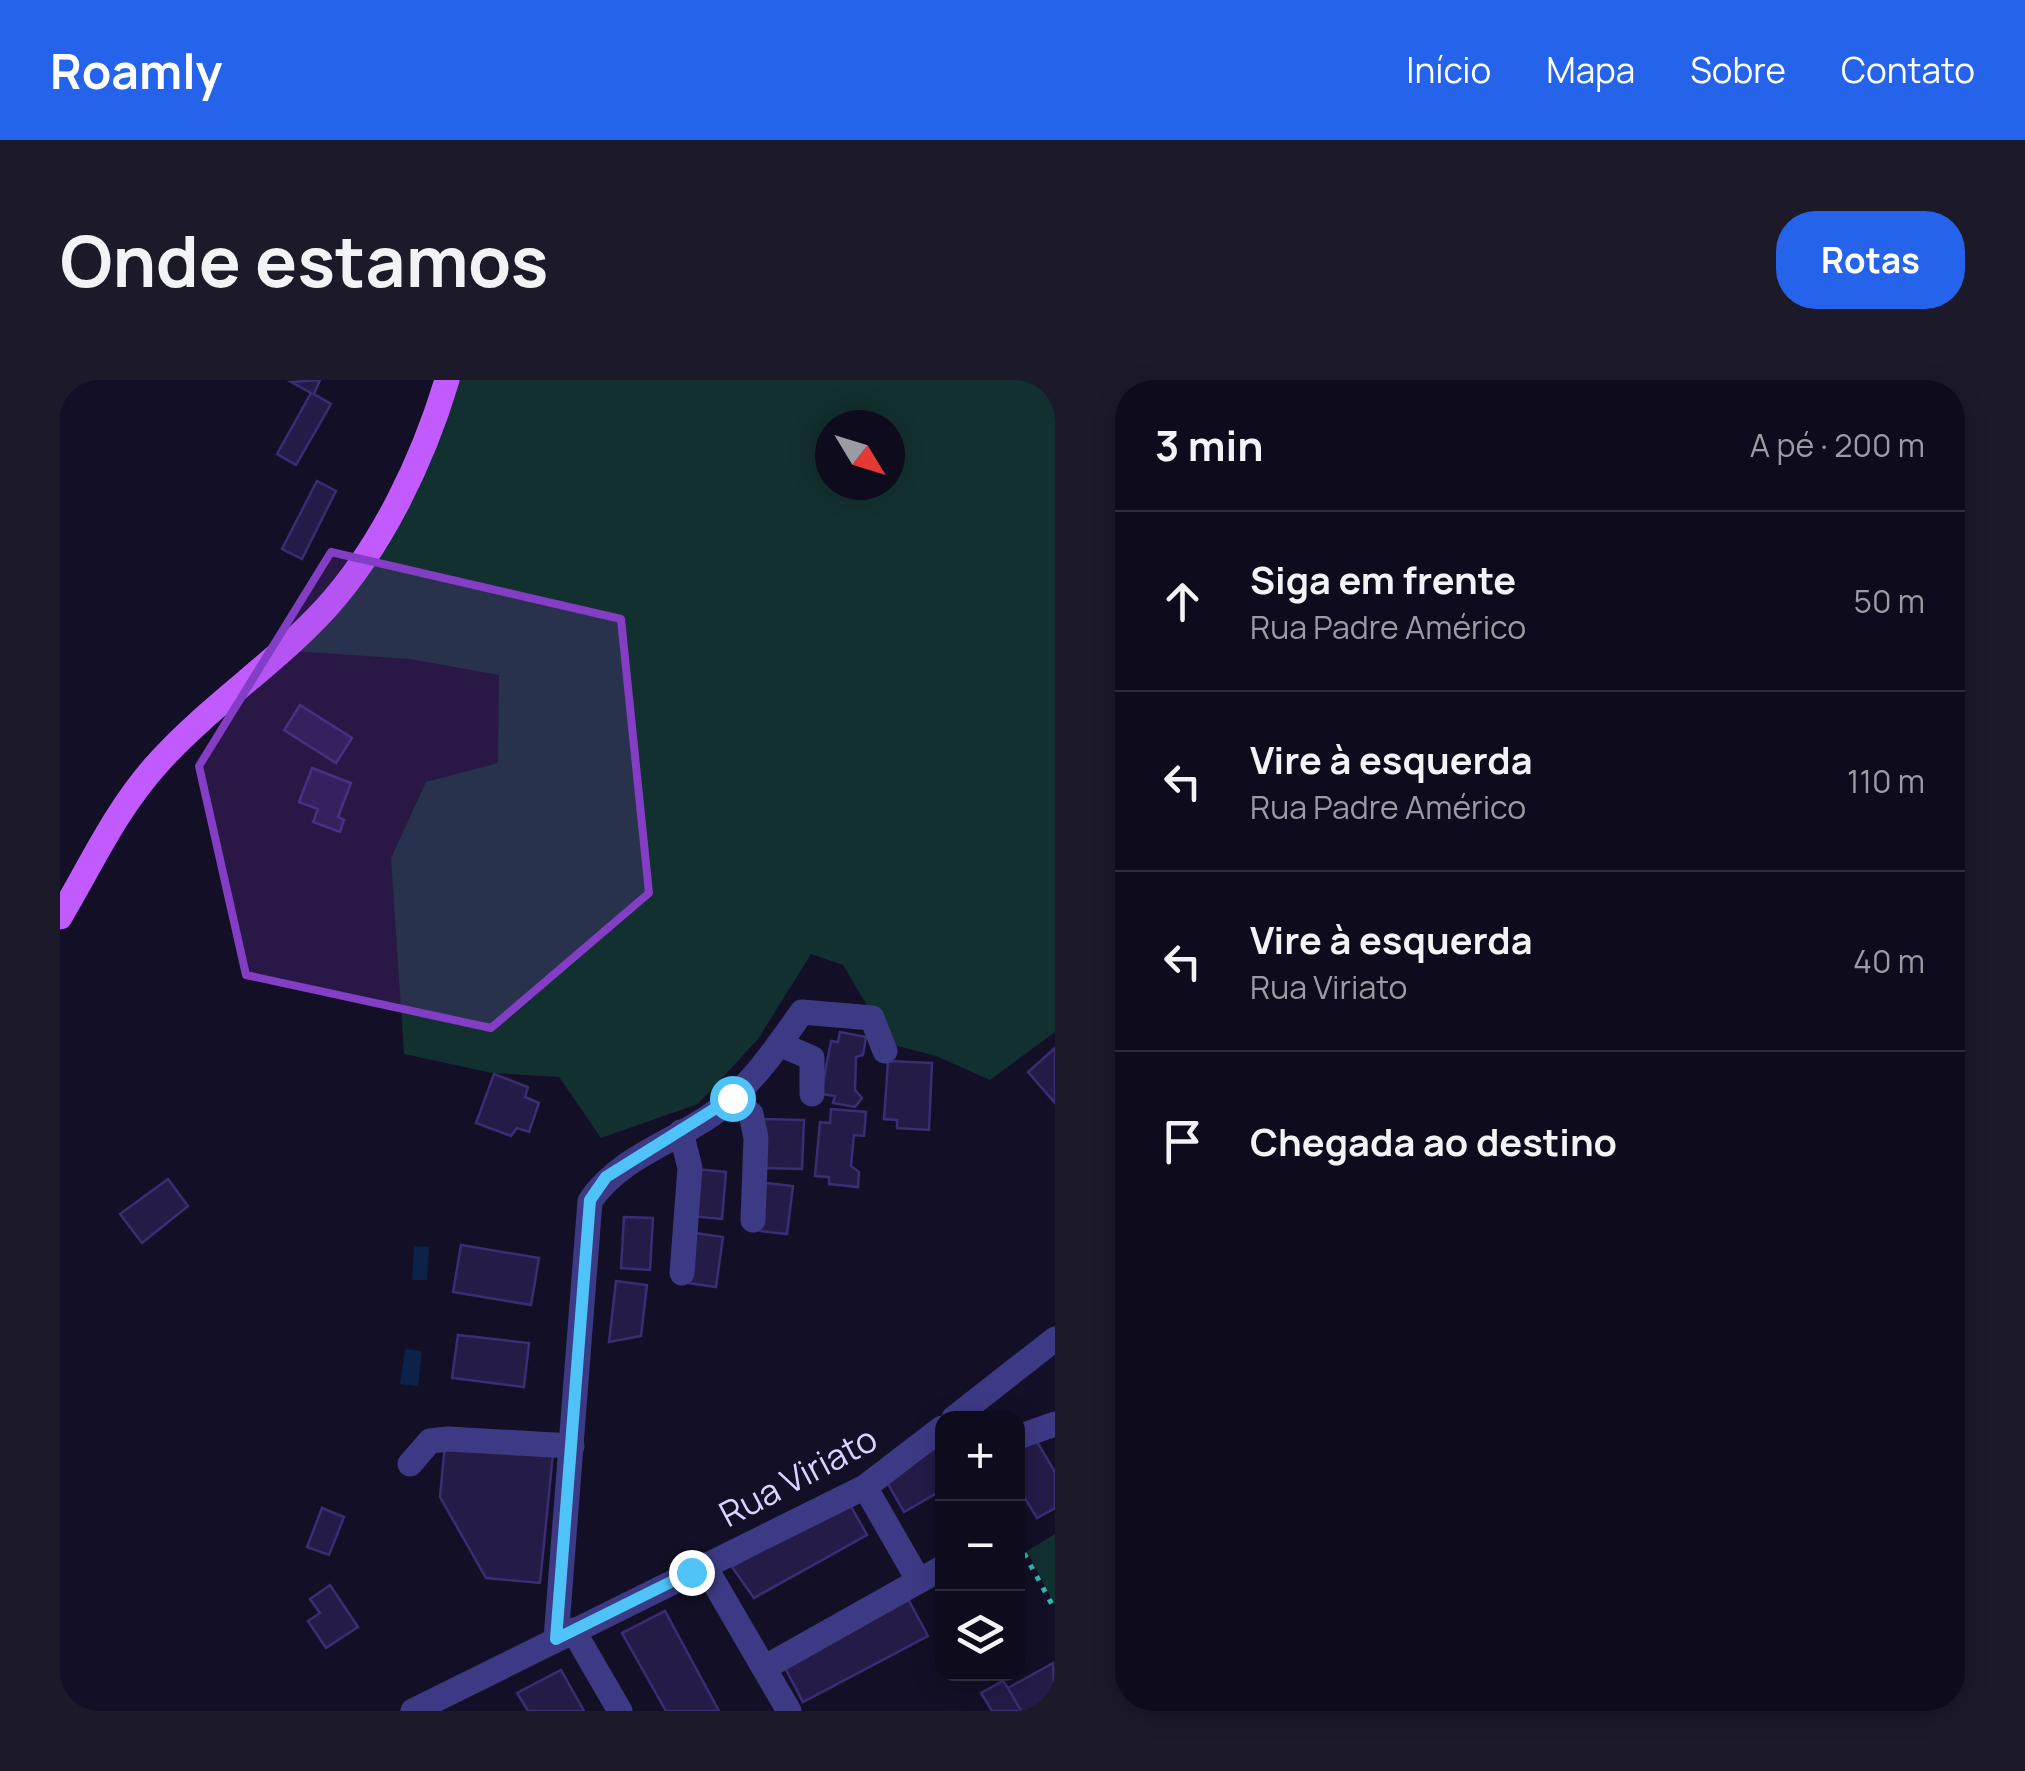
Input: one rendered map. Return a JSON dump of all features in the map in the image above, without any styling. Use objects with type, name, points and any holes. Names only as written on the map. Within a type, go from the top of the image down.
[{"type":"main road","points":[[60,917],[105,835],[158,763],[325,609],[355,572],[402,490],[447,380]]},
{"type":"street","points":[[620,1711],[564,1634],[572,1446],[590,1200],[606,1177],[732,1098],[766,1068],[802,1012],[872,1018],[885,1051]]},
{"type":"street","points":[[778,1044],[812,1058],[812,1094]]},
{"type":"street","points":[[732,1098],[751,1114],[756,1138],[752,1220]]},
{"type":"street","points":[[681,1132],[690,1168],[682,1273]]},
{"type":"street","name":"Rua Viriato","points":[[965,1411],[1055,1339]]},
{"type":"street","points":[[1025,1435],[1055,1424]]},
{"type":"street","name":"Rua Viriato","points":[[413,1711],[865,1487],[935,1434]]},
{"type":"street","points":[[410,1464],[430,1441],[448,1439],[572,1446]]},
{"type":"street","points":[[865,1487],[919,1581]]},
{"type":"street","points":[[704,1565],[790,1711]]},
{"type":"street","points":[[764,1668],[935,1572]]},
{"type":"path","points":[[1025,1555],[1055,1610]]},
{"type":"highlighted area","points":[[331,552],[621,619],[649,893],[491,1028],[246,975],[199,766]]},
{"type":"green space","points":[[436,380],[1055,380],[1055,1032],[990,1080],[936,1056],[890,1044],[843,965],[811,954],[758,1039],[698,1104],[601,1138],[559,1077],[492,1073],[404,1054],[391,858],[426,782],[498,763],[499,675],[410,659],[293,651],[390,501]]},
{"type":"green space","points":[[1055,1534],[1055,1606],[1027,1551]]},
{"type":"water","points":[[414,1246],[429,1247],[427,1280],[412,1280]]},
{"type":"water","points":[[405,1349],[422,1351],[418,1386],[400,1384]]},
{"type":"building","points":[[320,380],[314,394],[331,404],[296,465],[277,454],[311,393],[291,382]]},
{"type":"building","points":[[317,481],[336,491],[302,559],[282,549]]},
{"type":"building","points":[[300,705],[352,738],[336,763],[284,730]]},
{"type":"building","points":[[312,768],[351,783],[338,817],[344,820],[340,832],[313,822],[318,809],[299,802]]},
{"type":"building","points":[[840,1032],[866,1037],[863,1055],[856,1057],[855,1090],[862,1098],[855,1107],[833,1103],[835,1096],[821,1094],[831,1041],[838,1042]]},
{"type":"building","points":[[1055,1048],[1055,1103],[1028,1072]]},
{"type":"building","points":[[888,1061],[932,1063],[929,1130],[897,1128],[897,1120],[884,1119]]},
{"type":"building","points":[[494,1074],[528,1087],[525,1097],[539,1103],[529,1132],[517,1128],[511,1136],[476,1123]]},
{"type":"building","points":[[831,1109],[866,1112],[864,1136],[854,1135],[851,1166],[859,1172],[858,1187],[829,1184],[829,1177],[815,1176],[820,1122],[830,1123]]},
{"type":"building","points":[[762,1119],[804,1120],[802,1169],[760,1168]]},
{"type":"building","points":[[695,1169],[726,1172],[722,1219],[690,1216]]},
{"type":"building","points":[[168,1179],[188,1206],[142,1243],[120,1214]]},
{"type":"building","points":[[766,1183],[793,1186],[787,1234],[760,1231]]},
{"type":"building","points":[[624,1217],[653,1218],[650,1270],[621,1268]]},
{"type":"building","points":[[695,1233],[723,1237],[716,1287],[688,1283]]},
{"type":"building","points":[[461,1245],[539,1258],[531,1305],[453,1292]]},
{"type":"building","points":[[616,1281],[647,1285],[641,1336],[609,1342]]},
{"type":"building","points":[[458,1335],[529,1343],[524,1387],[452,1378]]},
{"type":"building","points":[[1036,1440],[1055,1472],[1055,1508],[1037,1518],[1025,1498],[1025,1446]]},
{"type":"building","points":[[445,1444],[553,1454],[540,1583],[486,1578],[440,1497]]},
{"type":"building","points":[[935,1448],[935,1494],[904,1512],[884,1477]]},
{"type":"building","points":[[848,1501],[867,1535],[754,1598],[732,1567]]},
{"type":"building","points":[[322,1508],[344,1517],[329,1555],[307,1547]]},
{"type":"building","points":[[330,1585],[358,1627],[326,1648],[308,1621],[320,1613],[310,1599]]},
{"type":"building","points":[[908,1599],[928,1636],[803,1702],[785,1668]]},
{"type":"building","points":[[665,1611],[719,1711],[666,1711],[622,1633]]},
{"type":"building","points":[[1053,1663],[1055,1708],[1021,1711],[1008,1688]]},
{"type":"building","points":[[561,1670],[584,1711],[528,1711],[517,1693]]},
{"type":"building","points":[[1003,1681],[1021,1711],[992,1711],[981,1693]]},
{"type":"route","points":[[691,1572],[556,1639],[590,1200],[606,1177],[732,1098]]}]
